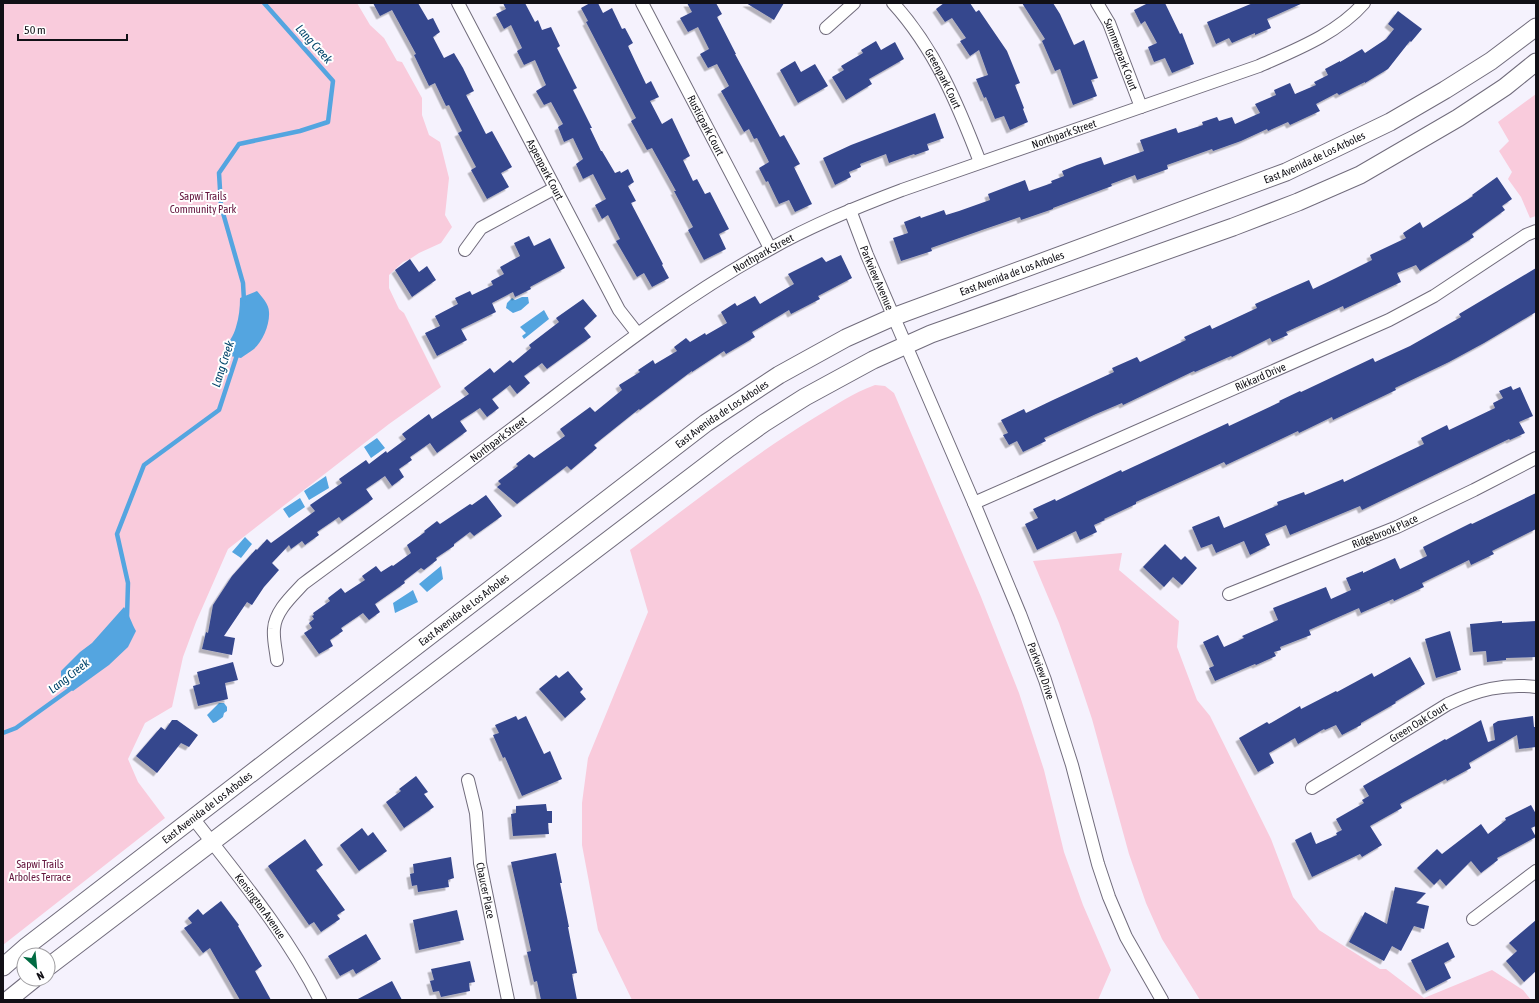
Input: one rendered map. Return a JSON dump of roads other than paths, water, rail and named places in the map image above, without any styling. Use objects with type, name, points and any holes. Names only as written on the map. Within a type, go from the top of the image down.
[{"type":"main road","name":"East Avenida de Los Arboles","points":[[3,967],[27,946],[706,423],[779,375],[846,338],[893,317],[1286,172],[1371,131],[1446,90],[1491,61],[1536,27]]},
{"type":"main road","points":[[56,961],[729,448],[764,423],[805,397],[873,360],[906,345],[967,321],[1233,227],[1298,202],[1360,175],[1458,118],[1505,87],[1536,62]]},
{"type":"main road","points":[[8,1000],[24,987]]},
{"type":"street","name":"Aspenpark Court","points":[[458,3],[620,310],[637,333]]},
{"type":"street","name":"Rusticpark Court","points":[[642,3],[770,248]]},
{"type":"street","points":[[826,28],[854,3]]},
{"type":"street","name":"Greenpark Court","points":[[893,3],[907,18],[935,60],[956,101],[980,162]]},
{"type":"street","name":"Summerpark Court","points":[[1097,3],[1109,23],[1140,107]]},
{"type":"street","name":"Northpark Street","points":[[277,660],[274,628],[276,618],[283,606],[303,584],[489,446],[637,333],[698,292],[770,248],[850,210],[980,162],[1259,66],[1305,45],[1342,24],[1364,3]]},
{"type":"street","points":[[465,250],[481,228],[555,188]]},
{"type":"street","name":"Parkview Avenue","points":[[850,210],[867,255],[906,345]]},
{"type":"street","name":"Rikkard Drive","points":[[974,503],[1389,320],[1434,296],[1526,235],[1536,231]]},
{"type":"street","name":"Parkview Drive","points":[[906,345],[974,503],[1020,614],[1045,680],[1072,765],[1098,864],[1109,897],[1126,937],[1162,1000]]},
{"type":"street","name":"Ridgebrook Place","points":[[1229,594],[1397,527],[1536,458]]},
{"type":"street","name":"Green Oak Court","points":[[1312,788],[1448,704],[1472,693],[1498,687],[1522,685],[1536,687]]},
{"type":"street","name":"Chaucer Place","points":[[468,780],[476,813],[480,863],[508,1000]]},
{"type":"street","name":"Kensington Avenue","points":[[193,818],[269,917],[309,978],[320,1000]]},
{"type":"street","points":[[1473,919],[1536,871]]},
{"type":"water","points":[[257,291],[269,309],[269,317],[265,332],[257,346],[241,358],[230,356],[229,343],[237,323],[240,298]]},
{"type":"water","points":[[522,297],[528,297],[529,303],[521,310],[513,313],[506,308],[507,303],[512,298],[515,300]]},
{"type":"water","points":[[544,310],[549,319],[524,339],[522,336],[526,333],[520,327]]},
{"type":"water","points":[[377,438],[385,448],[371,458],[364,447]]},
{"type":"water","points":[[326,476],[329,488],[309,500],[304,491]]},
{"type":"water","points":[[300,498],[305,507],[289,518],[283,509]]},
{"type":"water","points":[[245,537],[252,544],[241,558],[232,552]]},
{"type":"water","points":[[441,566],[443,579],[427,592],[419,584]]},
{"type":"water","points":[[413,590],[418,602],[395,613],[393,603]]},
{"type":"water","points":[[124,607],[136,631],[128,647],[109,665],[73,691],[61,685],[61,671],[80,652],[92,643]]},
{"type":"water","points":[[219,703],[224,703],[227,707],[227,711],[224,713],[223,717],[213,723],[207,715]]},
{"type":"waterway","name":"Lang Creek","points":[[244,301],[243,283],[221,206],[219,173],[239,144],[300,131],[328,122],[333,81],[264,3]]},
{"type":"waterway","name":"Lang Creek","points":[[127,617],[128,583],[117,534],[144,465],[219,410],[238,352]]},
{"type":"waterway","name":"Lang Creek","points":[[3,733],[16,728],[73,687]]},
{"type":"park label","name":"Sapwi Trails Community Park","points":[[203,202]]},
{"type":"park label","name":"Sapwi Trails Arboles Terrace","points":[[40,870]]}]
